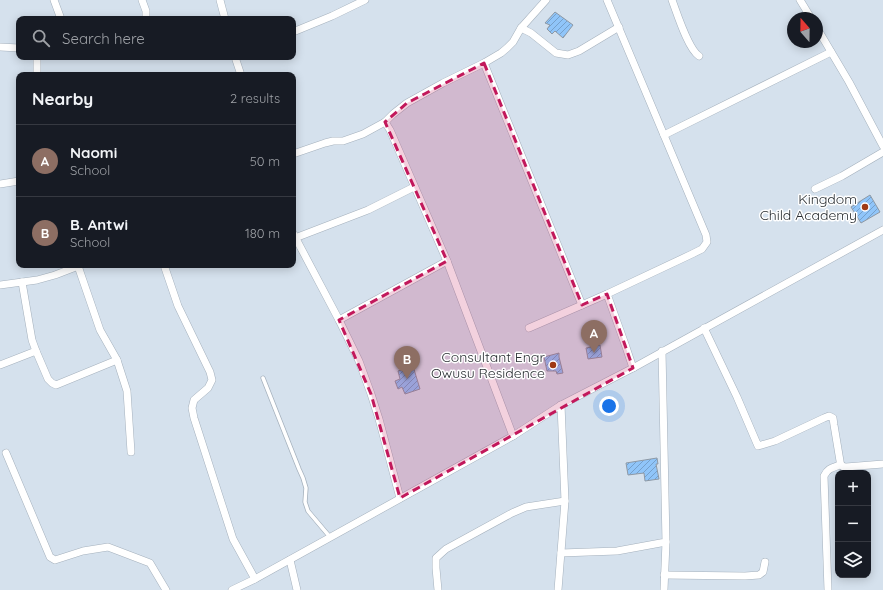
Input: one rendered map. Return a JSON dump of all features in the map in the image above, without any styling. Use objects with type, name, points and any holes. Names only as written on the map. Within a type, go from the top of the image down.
[{"type":"street","points":[[54,0],[60,16]]},
{"type":"street","points":[[142,0],[146,11],[146,16]]},
{"type":"street","points":[[220,0],[224,16]]},
{"type":"street","points":[[296,31],[365,0]]},
{"type":"street","points":[[296,153],[332,141],[343,141],[363,134],[385,122],[407,103],[501,53],[513,42],[522,28],[546,0]]},
{"type":"street","points":[[529,328],[608,294],[692,254],[702,249],[707,242],[706,235],[607,0]]},
{"type":"street","points":[[672,0],[690,46],[699,56]]},
{"type":"street","points":[[800,0],[807,12]]},
{"type":"street","points":[[522,28],[531,33],[556,53],[568,56],[619,27]]},
{"type":"street","points":[[823,38],[849,82],[883,146]]},
{"type":"street","points":[[0,47],[16,48]]},
{"type":"street","points":[[664,135],[831,52]]},
{"type":"street","points":[[37,60],[37,72]]},
{"type":"street","points":[[236,60],[240,72]]},
{"type":"street","points":[[484,63],[582,305]]},
{"type":"street","points":[[385,122],[390,130],[447,261],[513,436]]},
{"type":"street","points":[[815,189],[842,176],[883,152]]},
{"type":"street","points":[[0,184],[16,181]]},
{"type":"street","points":[[296,235],[368,210],[414,187]]},
{"type":"street","points":[[232,590],[290,560],[513,436],[560,406],[633,368],[883,230]]},
{"type":"street","points":[[296,240],[359,361],[380,420],[400,498]]},
{"type":"street","points":[[339,320],[447,261]]},
{"type":"street","points":[[0,285],[37,280],[74,268]]},
{"type":"street","points":[[80,268],[100,330],[117,360],[127,391],[131,452]]},
{"type":"street","points":[[165,268],[178,306],[210,372],[212,380],[208,388],[194,400],[192,408],[194,418],[233,539],[255,579]]},
{"type":"street","points":[[22,282],[32,340],[48,379],[52,383],[56,385],[117,360]]},
{"type":"street","points":[[608,294],[633,368]]},
{"type":"street","points":[[704,328],[758,446],[775,441],[830,416],[834,425],[840,465]]},
{"type":"street","points":[[0,365],[36,351]]},
{"type":"street","points":[[662,351],[666,542],[664,590]]},
{"type":"street","points":[[558,590],[565,502],[560,406]]},
{"type":"street","points":[[6,453],[50,557],[55,560],[83,550],[108,547],[150,563],[166,590]]},
{"type":"street","points":[[828,590],[824,476],[830,468],[840,465],[846,468],[883,464]]},
{"type":"street","points":[[438,590],[436,558],[446,549],[526,507],[565,502]]},
{"type":"street","points":[[561,553],[617,551],[666,542]]},
{"type":"street","points":[[290,560],[297,590]]},
{"type":"street","points":[[664,575],[759,575],[763,572],[765,562]]},
{"type":"lane","points":[[263,378],[299,469],[304,478],[306,488],[305,502],[308,510],[330,537]]},
{"type":"highlighted area","points":[[484,63],[582,305],[607,294],[633,368],[400,498],[371,394],[339,320],[447,261],[385,122],[407,103]]},
{"type":"building","points":[[555,12],[573,25],[563,38],[555,31],[552,34],[547,29],[550,25],[545,23]]},
{"type":"building","points":[[870,195],[880,212],[861,223],[851,207]]},
{"type":"building","points":[[600,345],[602,357],[588,359],[586,348]]},
{"type":"building","name":"Consultant Engr Owusu Residence","points":[[559,353],[563,373],[557,374],[556,371],[547,371],[544,357]]},
{"type":"building","points":[[413,366],[420,389],[405,394],[402,387],[398,389],[395,381],[400,379],[398,371]]},
{"type":"building","points":[[657,458],[658,464],[656,464],[659,479],[645,481],[644,473],[628,475],[626,463]]},
{"type":"place","name":"Kingdom Child Academy","points":[[865,207]]},
{"type":"place","name":"Naomi","points":[[594,353]]},
{"type":"place","name":"Consultant Engr Owusu Residence","points":[[553,365]]},
{"type":"place","name":"B. Antwi","points":[[407,379]]}]
